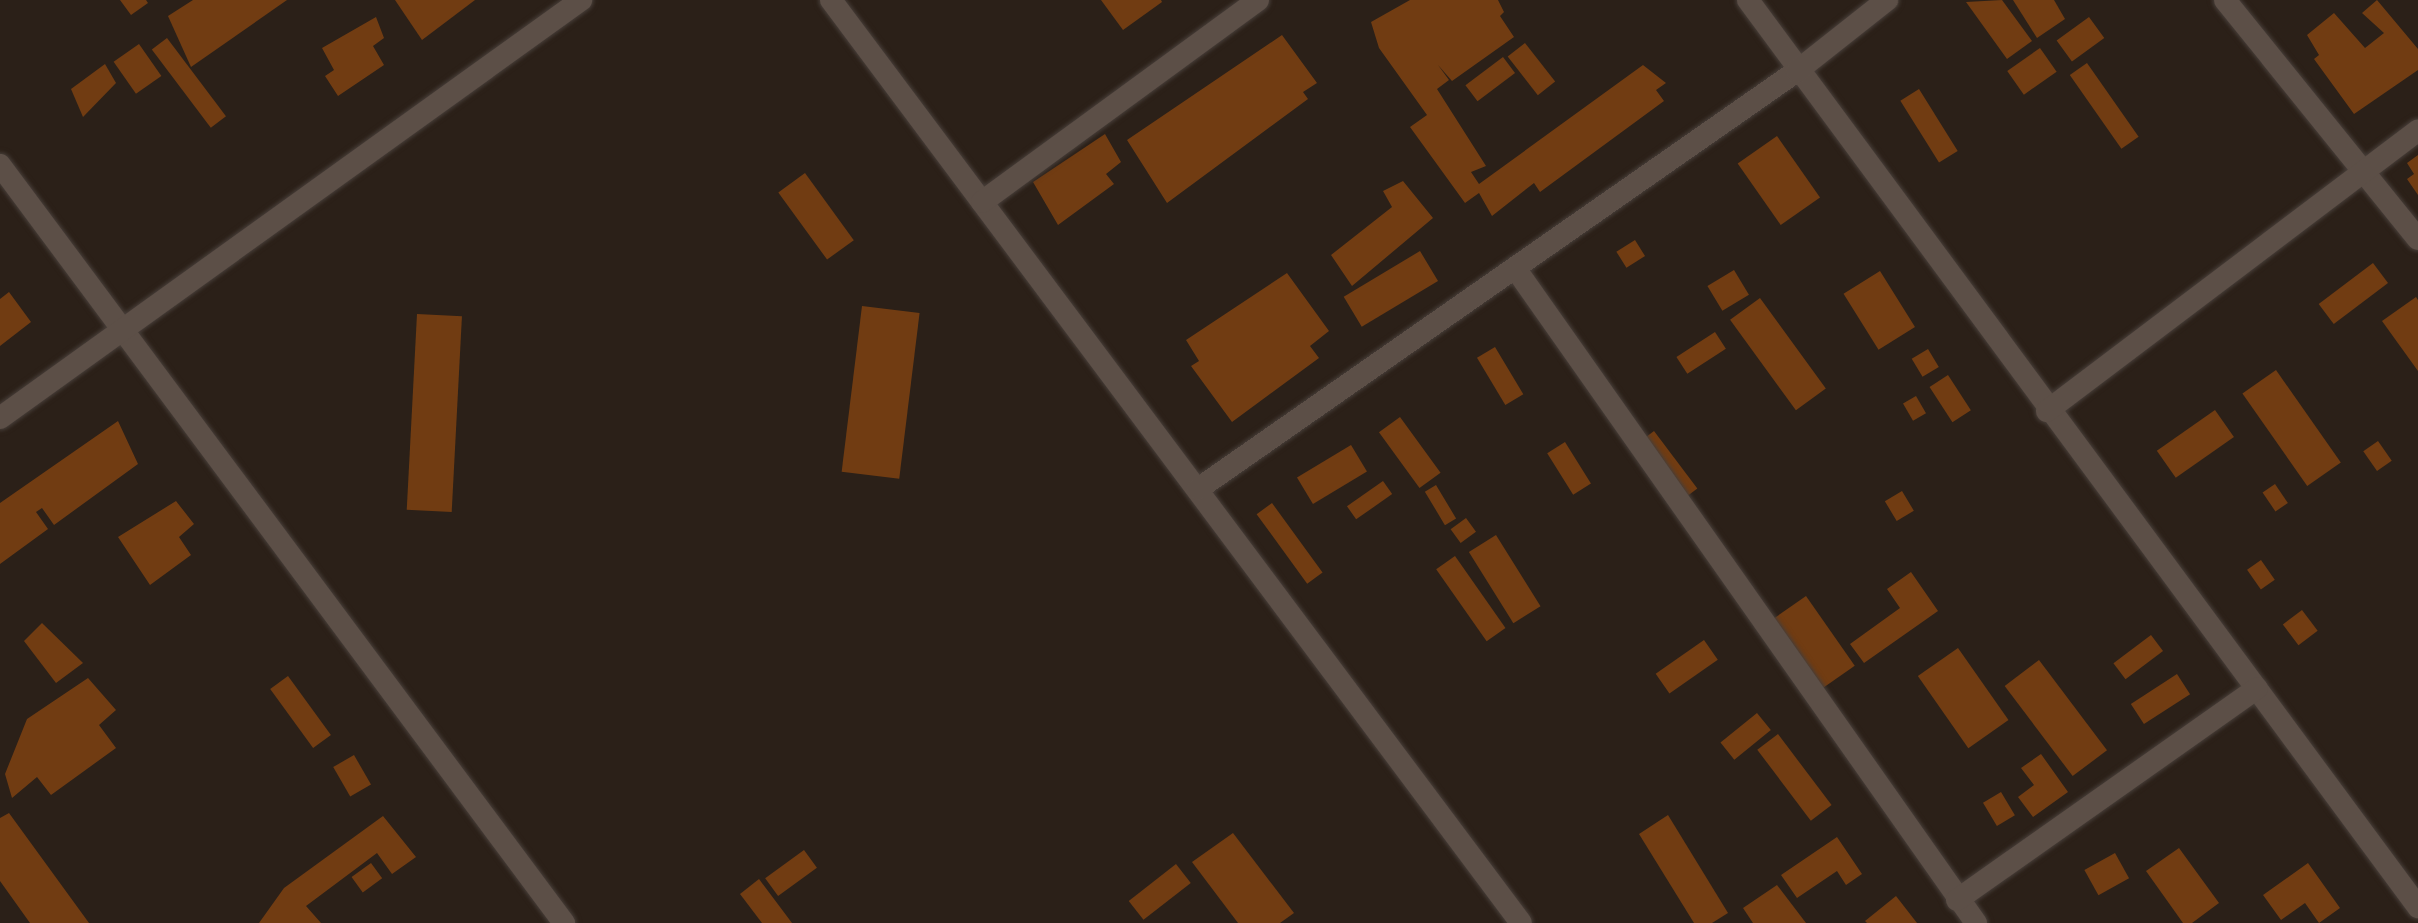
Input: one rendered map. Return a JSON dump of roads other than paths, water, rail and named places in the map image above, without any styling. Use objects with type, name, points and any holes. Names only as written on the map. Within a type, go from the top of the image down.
[{"type":"street","points":[[0,418],[127,331],[581,0]]},
{"type":"street","points":[[831,0],[1521,923]]},
{"type":"street","points":[[982,202],[1258,0]]},
{"type":"street","points":[[1748,0],[2047,411],[2418,907]]},
{"type":"street","points":[[1198,489],[1797,71],[1887,0]]},
{"type":"street","points":[[2225,0],[2366,169],[2418,239]]},
{"type":"street","points":[[2047,411],[2418,130]]},
{"type":"street","points":[[0,165],[127,331],[564,923]]},
{"type":"street","points":[[1515,268],[1976,923]]},
{"type":"street","points":[[1957,900],[2257,688]]}]
